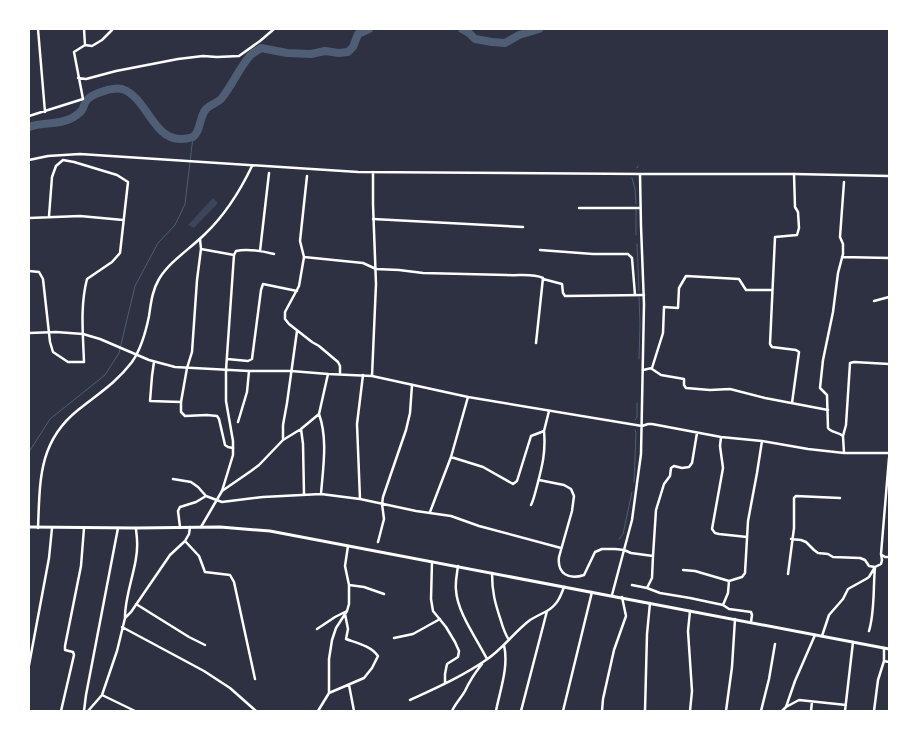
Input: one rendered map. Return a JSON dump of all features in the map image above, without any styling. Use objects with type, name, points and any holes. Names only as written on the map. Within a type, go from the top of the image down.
[{"type":"main road","points":[[29,527],[136,528],[201,526],[252,529],[492,572],[889,649]]},
{"type":"street","points":[[38,29],[45,112]]},
{"type":"street","points":[[84,29],[85,45]]},
{"type":"street","points":[[29,116],[83,99],[74,52],[85,45],[92,46],[102,40],[109,35],[112,29]]},
{"type":"street","points":[[78,78],[86,79],[116,71],[187,58],[239,56],[274,29]]},
{"type":"street","points":[[29,160],[71,154],[373,172],[889,176]]},
{"type":"street","points":[[29,271],[39,272],[43,279],[52,352],[68,362],[84,362],[83,302],[86,279],[112,262],[120,253],[128,182],[117,175],[63,160],[56,166],[52,177],[49,216]]},
{"type":"street","points":[[38,528],[41,474],[44,459],[54,438],[70,417],[114,383],[136,355],[146,331],[152,296],[159,280],[172,263],[212,228],[230,206],[252,166]]},
{"type":"street","points":[[372,376],[376,270],[373,172]]},
{"type":"street","points":[[260,251],[269,173]]},
{"type":"street","points":[[612,595],[632,520],[641,454],[644,295],[640,174]]},
{"type":"street","points":[[792,403],[799,352],[796,350],[772,348],[770,344],[775,237],[797,236],[799,228],[798,212],[795,207],[794,174]]},
{"type":"street","points":[[307,176],[300,241],[304,257],[301,279],[284,316],[289,324],[338,362],[340,374]]},
{"type":"street","points":[[842,436],[828,428],[827,395],[820,388],[823,360],[842,258],[843,244],[840,237],[844,182]]},
{"type":"street","points":[[579,208],[640,208]]},
{"type":"street","points":[[29,218],[82,216],[123,220]]},
{"type":"street","points":[[373,218],[523,227]]},
{"type":"street","points":[[200,239],[201,249],[192,352],[187,368],[181,412],[185,416],[207,415],[217,417],[220,422],[225,445],[233,448]]},
{"type":"street","points":[[201,249],[234,255]]},
{"type":"street","points":[[201,526],[222,491],[232,459],[233,448],[226,401],[226,370],[234,255],[236,251],[241,250],[274,254]]},
{"type":"street","points":[[540,250],[593,254],[628,254],[632,258],[635,295]]},
{"type":"street","points":[[304,257],[363,263],[376,270],[538,276],[562,284],[565,296],[644,295]]},
{"type":"street","points":[[842,258],[889,258]]},
{"type":"street","points":[[652,368],[663,333],[664,307],[678,308],[679,288],[686,276],[739,279],[746,290],[772,290]]},
{"type":"street","points":[[536,343],[543,278]]},
{"type":"street","points":[[227,359],[248,361],[252,359],[263,284],[296,291]]},
{"type":"street","points":[[874,301],[889,297]]},
{"type":"street","points":[[283,440],[283,425],[297,330]]},
{"type":"street","points":[[29,333],[70,332],[83,334],[154,362],[176,367],[372,376],[468,397],[642,426],[652,424],[721,437],[844,453],[889,453]]},
{"type":"street","points":[[154,362],[150,401],[181,402]]},
{"type":"street","points":[[844,453],[842,436],[846,425],[850,363],[889,364]]},
{"type":"street","points":[[643,370],[652,368]]},
{"type":"street","points":[[652,368],[661,375],[684,379],[686,388],[730,389],[758,397],[828,410]]},
{"type":"street","points":[[238,422],[247,392],[249,371]]},
{"type":"street","points":[[321,494],[324,440],[319,414],[328,374]]},
{"type":"street","points":[[360,499],[357,424],[363,375]]},
{"type":"street","points":[[378,542],[384,519],[382,504],[406,430],[410,413],[412,385]]},
{"type":"street","points":[[430,512],[451,457],[468,397]]},
{"type":"street","points":[[531,505],[534,500],[543,461],[544,431],[549,410]]},
{"type":"street","points":[[222,491],[255,468],[283,440],[319,414]]},
{"type":"street","points":[[301,428],[304,495]]},
{"type":"street","points":[[451,457],[483,467],[515,484],[531,436],[544,431]]},
{"type":"street","points":[[647,588],[652,578],[656,510],[664,484],[670,476],[671,468],[674,466],[689,467],[692,463],[697,433]]},
{"type":"street","points":[[721,437],[720,446],[723,468],[712,529],[719,534],[747,537]]},
{"type":"street","points":[[683,570],[695,571],[729,581],[745,573],[748,521],[762,441]]},
{"type":"street","points":[[822,636],[829,615],[843,599],[848,589],[866,580],[875,567],[881,564],[889,458]]},
{"type":"street","points":[[173,479],[193,484],[206,496],[222,502],[321,494],[360,499],[416,511],[451,516],[479,526],[561,548]]},
{"type":"street","points":[[539,480],[564,485],[571,489],[574,496],[572,511],[558,563],[561,572],[580,576],[584,575],[592,555],[597,550],[615,549],[652,556]]},
{"type":"street","points":[[180,527],[178,511],[180,508],[206,496]]},
{"type":"street","points":[[788,574],[791,539],[794,528],[794,498],[796,496],[840,498]]},
{"type":"street","points":[[125,618],[170,555],[186,541],[190,527]]},
{"type":"street","points":[[29,665],[49,558],[52,528]]},
{"type":"street","points":[[61,711],[74,655],[73,652],[66,650],[65,646],[81,566],[84,528]]},
{"type":"street","points":[[84,711],[118,528]]},
{"type":"street","points":[[88,711],[102,695],[117,651],[135,563],[138,542],[136,528]]},
{"type":"street","points":[[791,539],[806,542],[818,553],[828,554],[833,557],[860,558],[865,560],[869,566],[875,567]]},
{"type":"street","points":[[186,541],[199,556],[205,572],[230,575],[234,582],[255,679]]},
{"type":"street","points":[[318,711],[329,692],[329,659],[332,640],[336,628],[346,613],[349,604],[349,584],[345,566],[348,546]]},
{"type":"street","points":[[881,554],[889,557]]},
{"type":"street","points":[[432,562],[431,599],[433,611],[446,628],[459,651],[458,656],[447,664],[444,683]]},
{"type":"street","points":[[458,566],[456,592],[459,604],[480,644],[486,660]]},
{"type":"street","points":[[869,631],[875,567]]},
{"type":"street","points":[[492,572],[494,602],[509,640]]},
{"type":"street","points":[[723,605],[728,593],[729,581]]},
{"type":"street","points":[[349,584],[384,594]]},
{"type":"street","points":[[632,585],[660,593],[723,605],[729,609],[751,612],[751,622]]},
{"type":"street","points":[[410,700],[468,672],[486,660],[524,624],[552,608],[559,600],[564,587]]},
{"type":"street","points":[[563,711],[592,592]]},
{"type":"street","points":[[602,711],[614,650],[626,616],[622,597]]},
{"type":"street","points":[[645,711],[647,634],[650,603]]},
{"type":"street","points":[[136,604],[204,645]]},
{"type":"street","points":[[521,711],[547,611]]},
{"type":"street","points":[[690,611],[688,631],[692,691],[690,711]]},
{"type":"street","points":[[317,629],[335,617],[346,613]]},
{"type":"street","points":[[329,692],[364,678],[378,656],[374,651],[346,639],[348,629],[346,613]]},
{"type":"street","points":[[394,638],[413,634],[440,619]]},
{"type":"street","points":[[726,711],[732,667],[735,619]]},
{"type":"street","points":[[122,628],[204,671],[230,688],[256,711]]},
{"type":"street","points":[[786,707],[815,635]]},
{"type":"street","points":[[846,711],[853,642]]},
{"type":"street","points":[[761,711],[775,644]]},
{"type":"street","points":[[496,711],[504,672],[506,654],[504,645]]},
{"type":"street","points":[[874,711],[878,680],[884,661],[884,648]]},
{"type":"street","points":[[452,711],[473,675],[486,660]]},
{"type":"street","points":[[884,661],[889,662]]},
{"type":"street","points":[[349,684],[354,711]]},
{"type":"street","points":[[102,695],[135,711]]},
{"type":"street","points":[[782,711],[799,700],[846,705]]},
{"type":"street","points":[[811,711],[812,702]]},
{"type":"shaded area","points":[[213,198],[218,203],[194,228],[188,225]]},
{"type":"waterway","points":[[29,127],[70,119],[83,109],[90,97],[104,91],[122,89],[131,93],[138,100],[163,133],[181,139],[193,137],[206,109],[221,99],[249,57],[261,48],[287,53],[348,52],[353,47],[358,34],[369,29]]},
{"type":"waterway","points":[[462,29],[475,39],[505,43],[519,35],[539,29]]},
{"type":"waterway","points":[[29,452],[50,419],[105,375],[119,353],[135,286],[158,243],[175,225],[185,204],[193,137]]},
{"type":"waterway","points":[[632,178],[636,204]]},
{"type":"waterway","points":[[636,210],[636,235]]},
{"type":"waterway","points":[[637,244],[639,291]]},
{"type":"waterway","points":[[639,297],[639,359]]},
{"type":"waterway","points":[[635,420],[637,417],[637,403]]},
{"type":"waterway","points":[[634,482],[635,430]]},
{"type":"waterway","points":[[619,539],[623,534],[632,492]]}]
